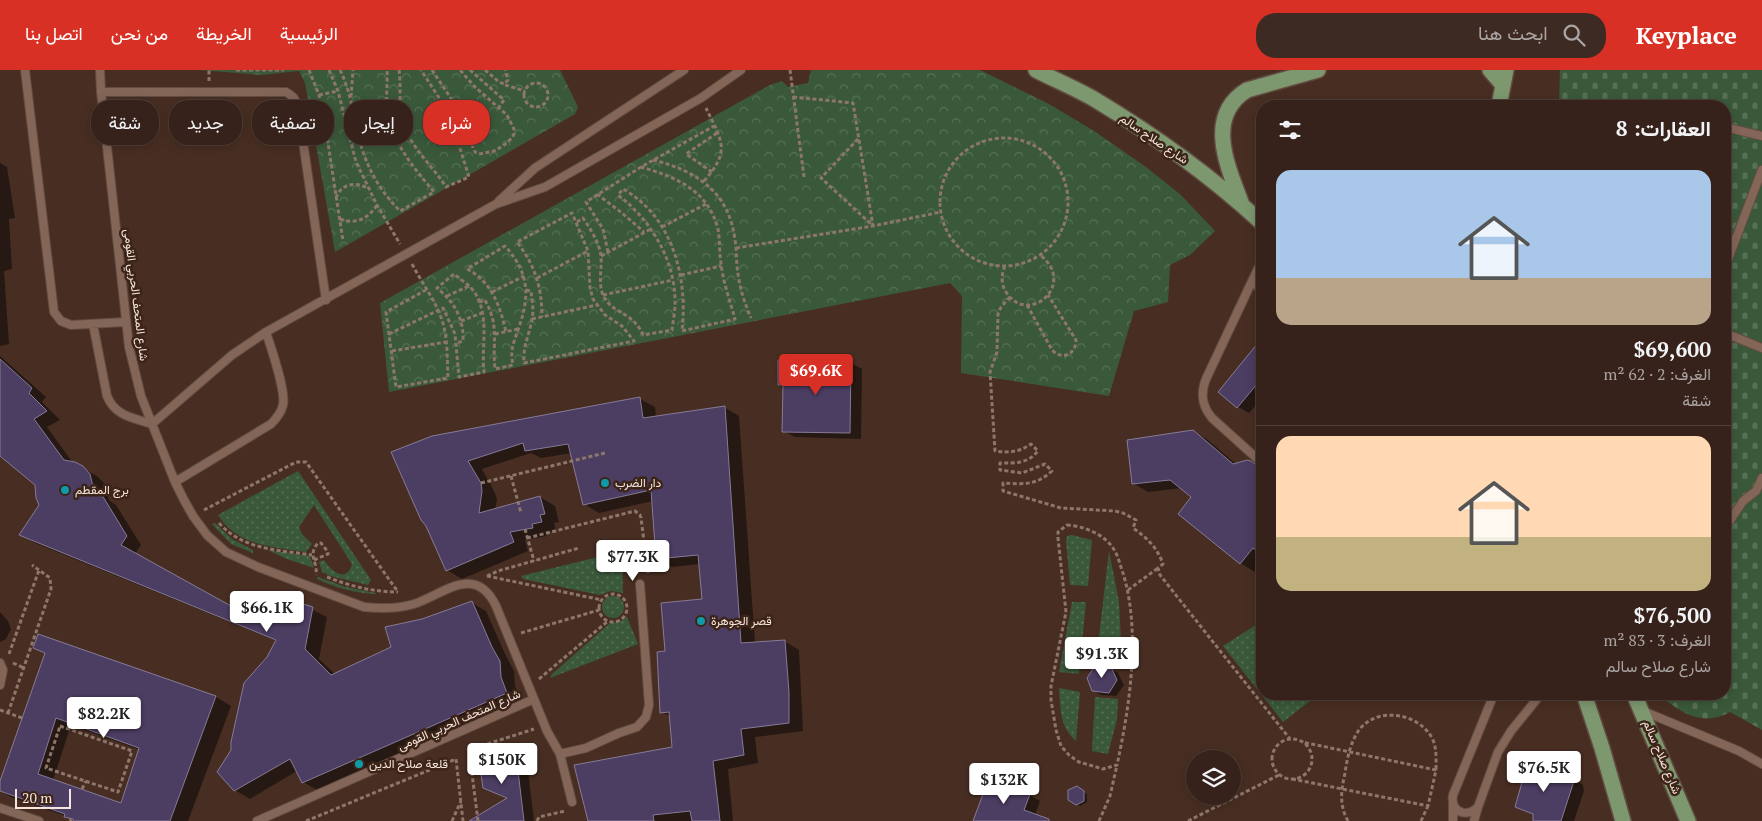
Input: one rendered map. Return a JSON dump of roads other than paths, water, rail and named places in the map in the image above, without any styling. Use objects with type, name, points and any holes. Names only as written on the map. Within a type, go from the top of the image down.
[{"type":"main road","name":"شارع صلاح سالم","points":[[1036,70],[1092,98],[1153,137],[1212,180],[1256,218]]},
{"type":"main road","points":[[1241,204],[1223,147],[1222,127],[1227,110],[1238,95],[1247,90],[1318,70]]},
{"type":"main road","points":[[1490,70],[1504,77],[1500,100]]},
{"type":"main road","points":[[1586,700],[1623,821]]},
{"type":"main road","name":"شارع صلاح سالم","points":[[1637,700],[1688,821]]},
{"type":"lane","points":[[25,70],[54,312],[66,324],[126,322]]},
{"type":"lane","name":"شارع المتحف الحربي القومى","points":[[100,70],[126,322],[135,372],[152,424],[175,482],[193,516],[207,535],[226,552],[258,567],[364,607],[382,609],[408,606],[460,583],[470,583],[482,587],[490,595],[545,726],[560,754],[572,802]]},
{"type":"lane","points":[[496,204],[535,168],[684,70]]},
{"type":"lane","points":[[93,324],[110,403],[114,409],[126,417],[152,424],[232,355],[266,332],[496,204],[545,188],[701,98],[741,70]]},
{"type":"lane","points":[[101,92],[286,92],[292,95],[298,107],[326,300]]},
{"type":"lane","points":[[1731,128],[1762,135]]},
{"type":"lane","points":[[1731,251],[1762,170]]},
{"type":"lane","points":[[1256,273],[1206,379],[1202,397],[1207,412],[1212,418],[1256,458]]},
{"type":"lane","points":[[1252,282],[1256,286]]},
{"type":"lane","points":[[175,482],[271,424],[280,415],[284,403],[282,391],[266,332]]},
{"type":"lane","points":[[1731,335],[1762,348]]},
{"type":"lane","points":[[1731,519],[1743,501],[1756,491],[1762,478]]},
{"type":"lane","points":[[560,754],[586,748],[631,729],[642,723],[646,717],[649,705],[640,584]]},
{"type":"lane","points":[[0,663],[3,670],[0,685]]},
{"type":"lane","name":"شارع المتحف الحربي القومى","points":[[257,821],[534,699]]},
{"type":"lane","points":[[1453,821],[1453,795],[1492,700]]},
{"type":"lane","points":[[1474,821],[1498,752],[1536,700]]},
{"type":"lane","points":[[1642,711],[1739,751],[1762,764]]},
{"type":"lane","points":[[1452,804],[1454,808],[1462,813],[1470,813],[1478,807]]},
{"type":"lane","points":[[0,808],[39,821]]},
{"type":"place","name":"دار الضرب","points":[[605,483]]},
{"type":"place","name":"برج المقطم","points":[[65,490]]},
{"type":"place","name":"قصر الجوهرة","points":[[701,621]]},
{"type":"place","name":"قلعة صلاح الدين","points":[[359,764]]}]
